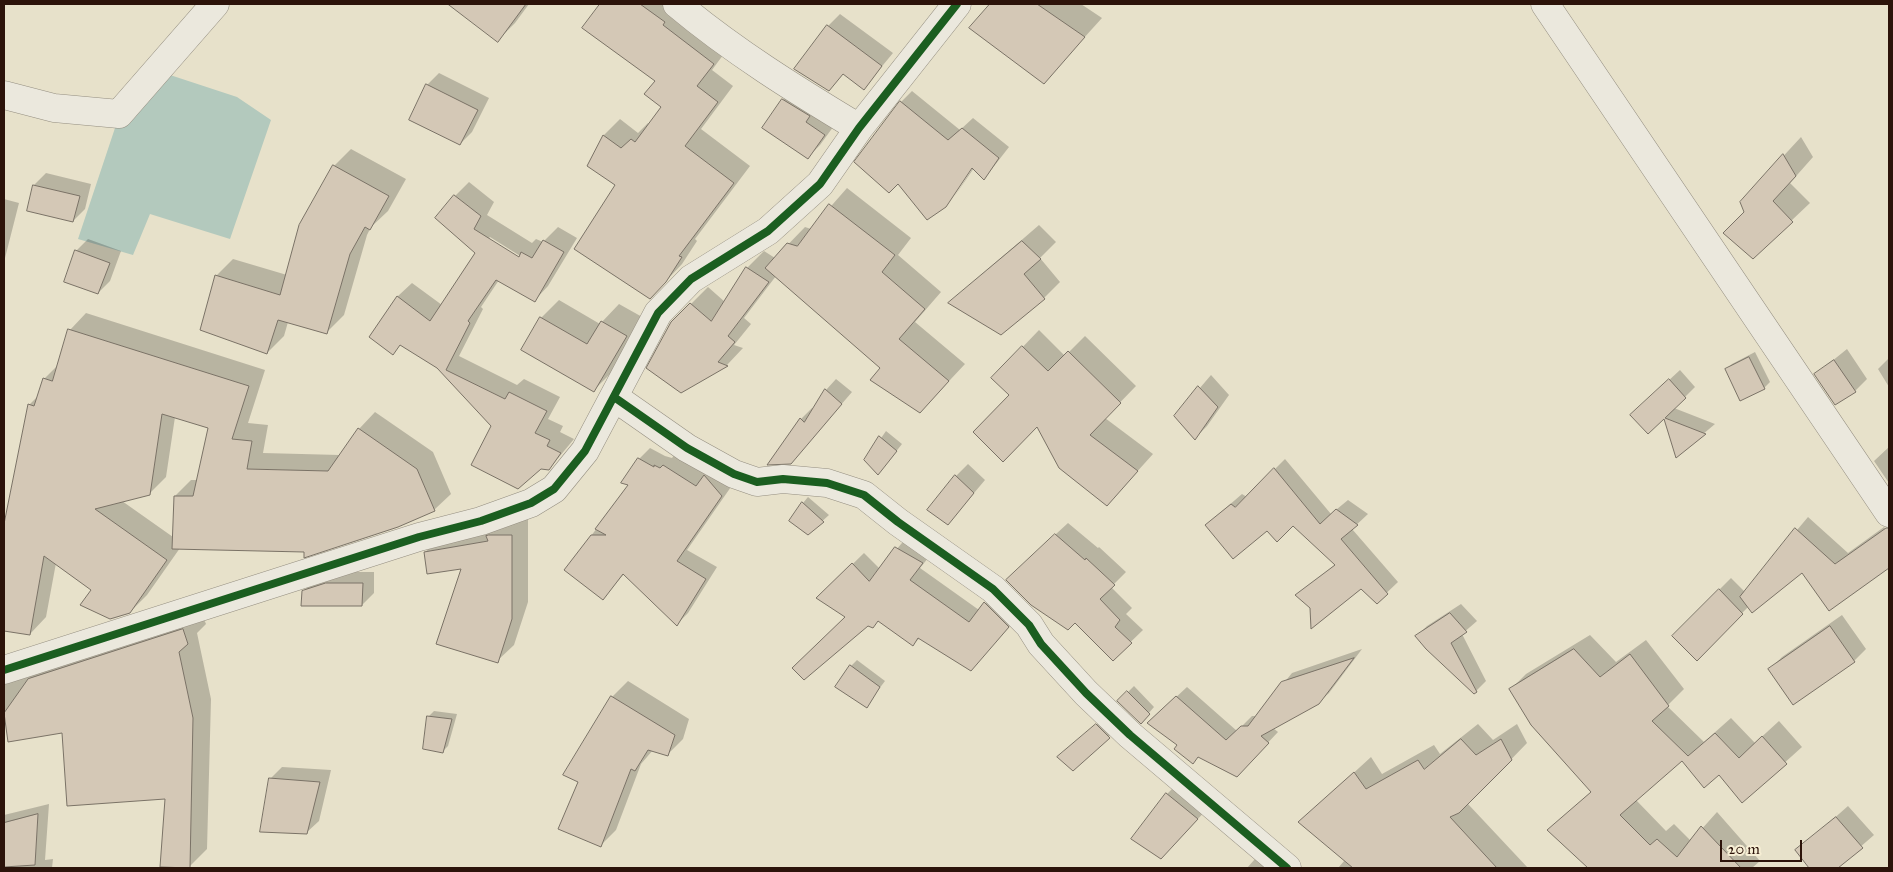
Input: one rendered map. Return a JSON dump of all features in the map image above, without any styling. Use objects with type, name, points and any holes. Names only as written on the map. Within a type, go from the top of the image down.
[{"type":"street","points":[[4,95],[54,108],[119,114],[215,4]]},
{"type":"street","points":[[677,4],[703,25],[811,99],[859,128]]},
{"type":"street","points":[[1545,4],[1889,513]]},
{"type":"street","points":[[4,670],[419,537],[481,521],[530,503],[554,489],[585,452],[658,313],[691,279],[768,231],[820,184],[859,128],[952,5]]},
{"type":"street","points":[[614,397],[687,448],[734,474],[756,482],[783,479],[827,483],[864,494],[898,522],[993,589],[1029,625],[1041,644],[1086,694],[1130,735],[1287,868]]},
{"type":"shaded area","points":[[167,74],[237,97],[271,120],[230,239],[150,214],[133,255],[78,239],[116,125]]},
{"type":"building","points":[[448,4],[526,4],[498,42]]},
{"type":"building","points":[[600,4],[640,4],[665,22],[663,25],[714,64],[697,86],[718,102],[685,146],[734,183],[679,256],[682,257],[666,282],[650,299],[574,249],[615,185],[587,166],[603,135],[621,148],[631,139],[635,142],[661,107],[644,94],[655,81],[582,28]]},
{"type":"building","points":[[990,4],[1037,4],[1085,37],[1044,84],[969,28]]},
{"type":"building","points":[[827,25],[882,66],[864,90],[843,74],[829,91],[794,69]]},
{"type":"building","points":[[426,84],[478,110],[460,145],[409,120]]},
{"type":"building","points":[[782,99],[810,116],[806,122],[825,135],[808,159],[762,128]]},
{"type":"building","points":[[900,101],[948,140],[962,128],[999,158],[984,180],[972,168],[946,207],[927,220],[898,184],[889,193],[854,162]]},
{"type":"building","points":[[1783,154],[1796,176],[1773,201],[1793,222],[1753,259],[1723,233],[1744,212],[1740,202]]},
{"type":"building","points":[[333,165],[389,196],[370,230],[365,227],[350,254],[327,334],[278,320],[267,354],[200,330],[215,275],[280,295],[299,225]]},
{"type":"building","points":[[33,185],[80,196],[73,222],[27,211]]},
{"type":"building","points":[[454,195],[481,216],[474,229],[519,257],[521,252],[532,258],[543,240],[564,252],[535,302],[496,280],[468,321],[470,323],[446,370],[505,399],[509,392],[547,411],[535,433],[550,440],[547,446],[561,453],[549,470],[541,469],[518,489],[471,465],[491,426],[437,368],[400,345],[393,355],[369,337],[397,296],[430,321],[475,253],[435,218]]},
{"type":"building","points":[[829,204],[895,255],[882,272],[925,309],[899,339],[949,381],[920,413],[870,380],[880,368],[765,268],[787,243],[797,246]]},
{"type":"building","points":[[1022,241],[1041,259],[1024,274],[1045,299],[1001,335],[948,303]]},
{"type":"building","points":[[75,250],[110,263],[98,294],[64,282]]},
{"type":"building","points":[[746,267],[769,282],[728,336],[735,342],[718,362],[728,366],[681,393],[646,368],[671,322],[690,303],[711,321]]},
{"type":"building","points":[[540,317],[587,344],[601,321],[627,336],[594,392],[521,350]]},
{"type":"building","points":[[68,329],[249,386],[232,439],[252,441],[247,469],[328,471],[358,428],[417,469],[435,511],[398,527],[304,558],[304,552],[172,549],[174,496],[193,496],[208,428],[162,414],[150,495],[95,509],[167,560],[130,613],[110,619],[80,605],[91,590],[44,556],[30,635],[4,631],[4,524],[28,404],[34,406],[43,378],[52,381]]},
{"type":"building","points":[[1022,346],[1048,371],[1068,351],[1121,403],[1090,435],[1138,471],[1107,506],[1059,468],[1037,427],[1003,462],[973,432],[1009,395],[991,378]]},
{"type":"building","points":[[1749,357],[1765,389],[1740,401],[1725,369]]},
{"type":"building","points":[[1834,360],[1856,392],[1835,405],[1814,374]]},
{"type":"building","points":[[1669,379],[1686,398],[1665,418],[1706,434],[1676,458],[1664,419],[1648,434],[1630,415]]},
{"type":"building","points":[[1198,386],[1218,407],[1195,440],[1174,416]]},
{"type":"building","points":[[825,389],[842,404],[791,464],[767,465],[800,418],[804,422]]},
{"type":"building","points":[[879,436],[897,451],[878,475],[864,460]]},
{"type":"building","points":[[638,458],[654,467],[654,465],[660,468],[663,465],[696,486],[704,475],[722,496],[677,561],[706,579],[677,626],[623,574],[603,600],[564,570],[591,535],[606,535],[595,529],[628,485],[621,483]]},
{"type":"building","points":[[1274,468],[1320,524],[1336,509],[1358,525],[1341,539],[1388,594],[1377,604],[1361,589],[1311,629],[1310,608],[1295,595],[1335,565],[1293,526],[1277,542],[1267,531],[1233,559],[1205,525],[1231,504],[1235,507]]},
{"type":"building","points":[[955,475],[974,493],[948,525],[927,510]]},
{"type":"building","points":[[802,502],[824,522],[808,535],[789,521]]},
{"type":"building","points":[[1795,528],[1835,564],[1886,528],[1889,528],[1889,568],[1829,611],[1802,573],[1752,613],[1740,597]]},
{"type":"building","points":[[1055,534],[1085,560],[1086,558],[1115,585],[1100,599],[1120,620],[1115,627],[1132,643],[1113,661],[1075,623],[1068,630],[1031,605],[1006,580]]},
{"type":"building","points":[[512,535],[512,619],[498,663],[436,644],[461,569],[427,574],[424,552],[488,541],[486,536]]},
{"type":"building","points":[[895,547],[923,563],[910,580],[969,622],[984,602],[1009,627],[971,671],[918,638],[913,646],[878,621],[873,628],[868,626],[804,680],[792,668],[845,617],[816,598],[852,563],[869,581]]},
{"type":"building","points":[[326,583],[363,583],[362,606],[301,606],[302,591]]},
{"type":"building","points":[[1719,589],[1743,614],[1697,661],[1672,636]]},
{"type":"building","points":[[1450,613],[1467,632],[1451,643],[1477,692],[1474,694],[1426,649],[1415,636]]},
{"type":"building","points":[[1830,626],[1855,662],[1793,705],[1768,669]]},
{"type":"building","points":[[183,629],[188,644],[179,652],[193,718],[190,868],[160,867],[165,799],[67,806],[62,733],[8,742],[4,713],[28,679]]},
{"type":"building","points":[[1574,649],[1600,677],[1630,654],[1669,706],[1652,721],[1688,756],[1715,733],[1739,758],[1762,736],[1787,764],[1742,803],[1719,775],[1704,788],[1682,761],[1620,815],[1650,845],[1657,839],[1677,857],[1701,826],[1741,868],[1588,868],[1547,830],[1591,792],[1531,725],[1509,689]]},
{"type":"building","points":[[1354,658],[1319,704],[1261,736],[1269,743],[1237,777],[1198,757],[1193,764],[1174,749],[1177,745],[1147,723],[1176,696],[1226,740],[1241,726],[1248,726],[1281,682]]},
{"type":"building","points":[[850,665],[880,687],[867,708],[835,687]]},
{"type":"building","points":[[1127,691],[1150,714],[1141,724],[1117,701]]},
{"type":"building","points":[[611,696],[675,735],[668,756],[648,750],[635,771],[631,769],[601,847],[558,829],[578,782],[563,775]]},
{"type":"building","points":[[427,716],[452,719],[443,753],[423,749]]},
{"type":"building","points":[[1096,724],[1110,738],[1073,771],[1057,757]]},
{"type":"building","points":[[1461,739],[1476,755],[1501,739],[1512,760],[1459,813],[1450,817],[1497,868],[1353,868],[1298,822],[1354,772],[1366,789],[1418,760],[1424,769]]},
{"type":"building","points":[[269,778],[320,782],[307,834],[260,832]]},
{"type":"building","points":[[1166,793],[1198,819],[1161,859],[1131,839]]},
{"type":"building","points":[[38,814],[35,865],[4,867],[4,823]]},
{"type":"building","points":[[1836,817],[1863,848],[1838,868],[1809,868],[1795,850]]},
{"type":"cycle path","points":[[4,670],[419,537],[481,521],[531,503],[554,489],[585,451],[658,313],[691,279],[768,231],[820,184],[859,128],[957,4]]},
{"type":"cycle path","points":[[614,397],[687,448],[734,474],[757,482],[783,479],[827,483],[864,495],[898,522],[993,589],[1029,625],[1041,644],[1086,693],[1130,735],[1287,868]]}]
